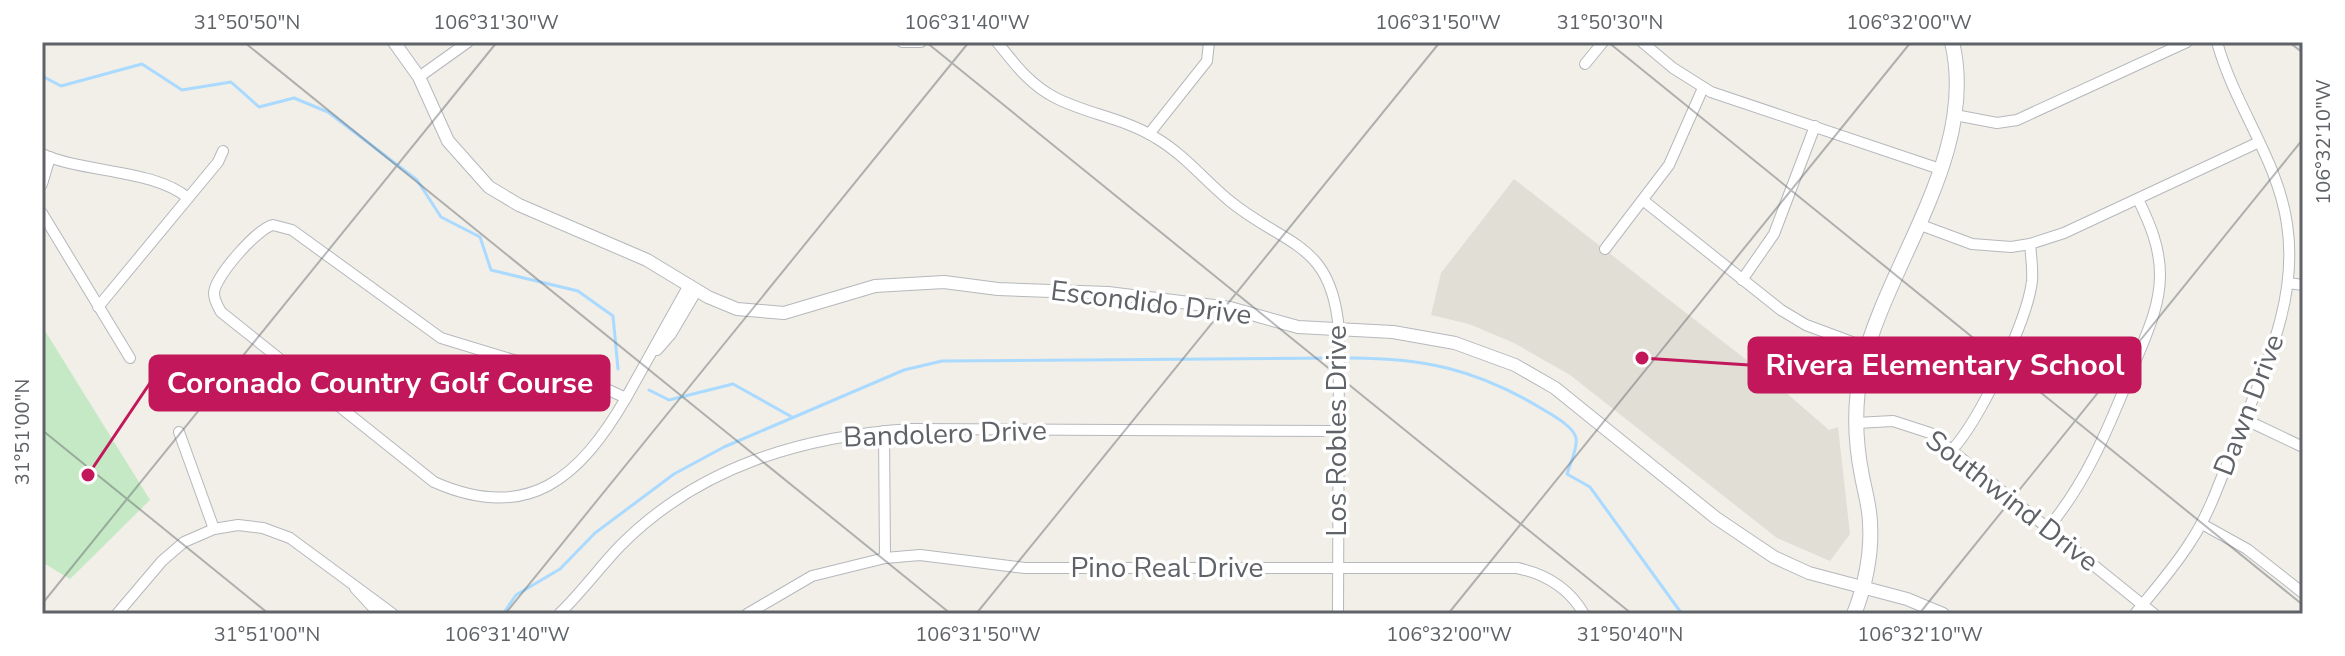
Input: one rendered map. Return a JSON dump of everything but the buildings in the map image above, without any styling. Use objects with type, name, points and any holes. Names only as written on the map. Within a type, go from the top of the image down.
[{"type":"main road","points":[[1854,614],[1862,587],[1870,525],[1856,423],[1859,385],[1868,348],[1940,169],[1955,115],[1957,74],[1952,42]]},
{"type":"street","name":"Escondido Drive","points":[[394,42],[419,77],[448,141],[489,187],[519,205],[647,260],[693,288],[737,309],[784,313],[897,283],[944,282],[998,289],[1052,288],[1230,308],[1298,327],[1424,336],[1515,365],[1577,403],[1748,542],[1803,571],[1943,614]]},
{"type":"street","points":[[419,77],[468,42]]},
{"type":"street","points":[[902,42],[921,42]]},
{"type":"street","name":"Los Robles Drive","points":[[997,42],[1026,77],[1054,97],[1149,134],[1195,166],[1239,208],[1305,250],[1335,298],[1339,331],[1338,614]]},
{"type":"street","points":[[1149,134],[1207,61],[1209,42]]},
{"type":"street","points":[[1585,64],[1603,42]]},
{"type":"street","points":[[1642,42],[1703,88],[1940,169]]},
{"type":"street","points":[[1955,115],[1997,123],[2017,120],[2187,42]]},
{"type":"street","name":"Dawn Drive","points":[[2139,609],[2202,524],[2279,331],[2288,283],[2290,252],[2284,206],[2270,166],[2226,76],[2217,42]]},
{"type":"street","points":[[1605,249],[1669,165],[1703,88]]},
{"type":"street","points":[[1742,280],[1774,234],[1815,126]]},
{"type":"street","points":[[1918,224],[1972,244],[2011,247],[2030,244],[2064,233],[2257,143]]},
{"type":"street","points":[[98,307],[223,151]]},
{"type":"street","points":[[42,184],[46,156],[176,189],[188,198]]},
{"type":"street","points":[[2048,528],[2073,495],[2100,447],[2155,311],[2160,263],[2152,228],[2138,199]]},
{"type":"street","points":[[1644,201],[1742,280],[1806,325],[1868,348]]},
{"type":"street","points":[[42,213],[130,358]]},
{"type":"street","points":[[626,398],[602,387],[441,338],[282,226],[273,225],[257,233],[214,290],[221,312],[414,469],[434,482],[463,493],[516,496],[559,480],[596,447],[655,351],[661,332],[693,288]]},
{"type":"street","points":[[1952,450],[1985,403],[2029,296],[2033,272],[2030,244]]},
{"type":"street","points":[[2288,283],[2303,285]]},
{"type":"street","points":[[2244,419],[2303,447]]},
{"type":"street","name":"Southwind Drive","points":[[1856,423],[1902,423],[1930,433],[2048,528],[2139,609],[2154,614]]},
{"type":"street","points":[[884,431],[885,558]]},
{"type":"street","name":"Bandolero Drive","points":[[559,614],[655,515],[699,486],[741,464],[803,443],[884,431],[1338,431]]},
{"type":"street","points":[[179,432],[214,529]]},
{"type":"street","points":[[2202,524],[2247,549],[2303,593]]},
{"type":"street","points":[[117,614],[175,548],[214,529],[238,525],[276,531],[305,547],[393,614]]},
{"type":"street","name":"Pino Real Drive","points":[[747,614],[798,582],[835,569],[885,558],[939,556],[1025,568],[1517,568],[1554,581],[1573,597],[1584,614]]},
{"type":"street","name":"Bandolero Drive","points":[[569,614],[593,584],[595,574]]},
{"type":"street","points":[[353,586],[379,614]]},
{"type":"shaded area","points":[[1514,179],[1762,372],[1829,430],[1838,427],[1850,534],[1830,561],[1777,538],[1570,375],[1514,343],[1469,324],[1431,315],[1441,273]]},
{"type":"green space","points":[[42,326],[150,500],[70,579],[42,562]]},
{"type":"waterway","points":[[2299,42],[2303,57]]},
{"type":"waterway","points":[[42,76],[61,86],[142,64],[182,90],[231,82],[259,107],[294,98],[328,112],[417,180],[441,217],[480,237],[491,270],[578,291],[613,316],[618,369]]},
{"type":"waterway","points":[[503,614],[516,595],[560,569],[595,533],[674,474],[724,447],[904,370],[942,361],[1336,358]]},
{"type":"waterway","points":[[1343,358],[1398,360],[1448,368],[1495,384],[1563,422],[1572,430],[1576,442],[1567,474],[1590,487],[1682,614]]},
{"type":"waterway","points":[[649,390],[669,400],[733,384],[792,417]]},
{"type":"place","name":"Rivera Elementary School","points":[[1642,358]]},
{"type":"place","name":"Coronado Country Golf Course","points":[[88,475]]}]
